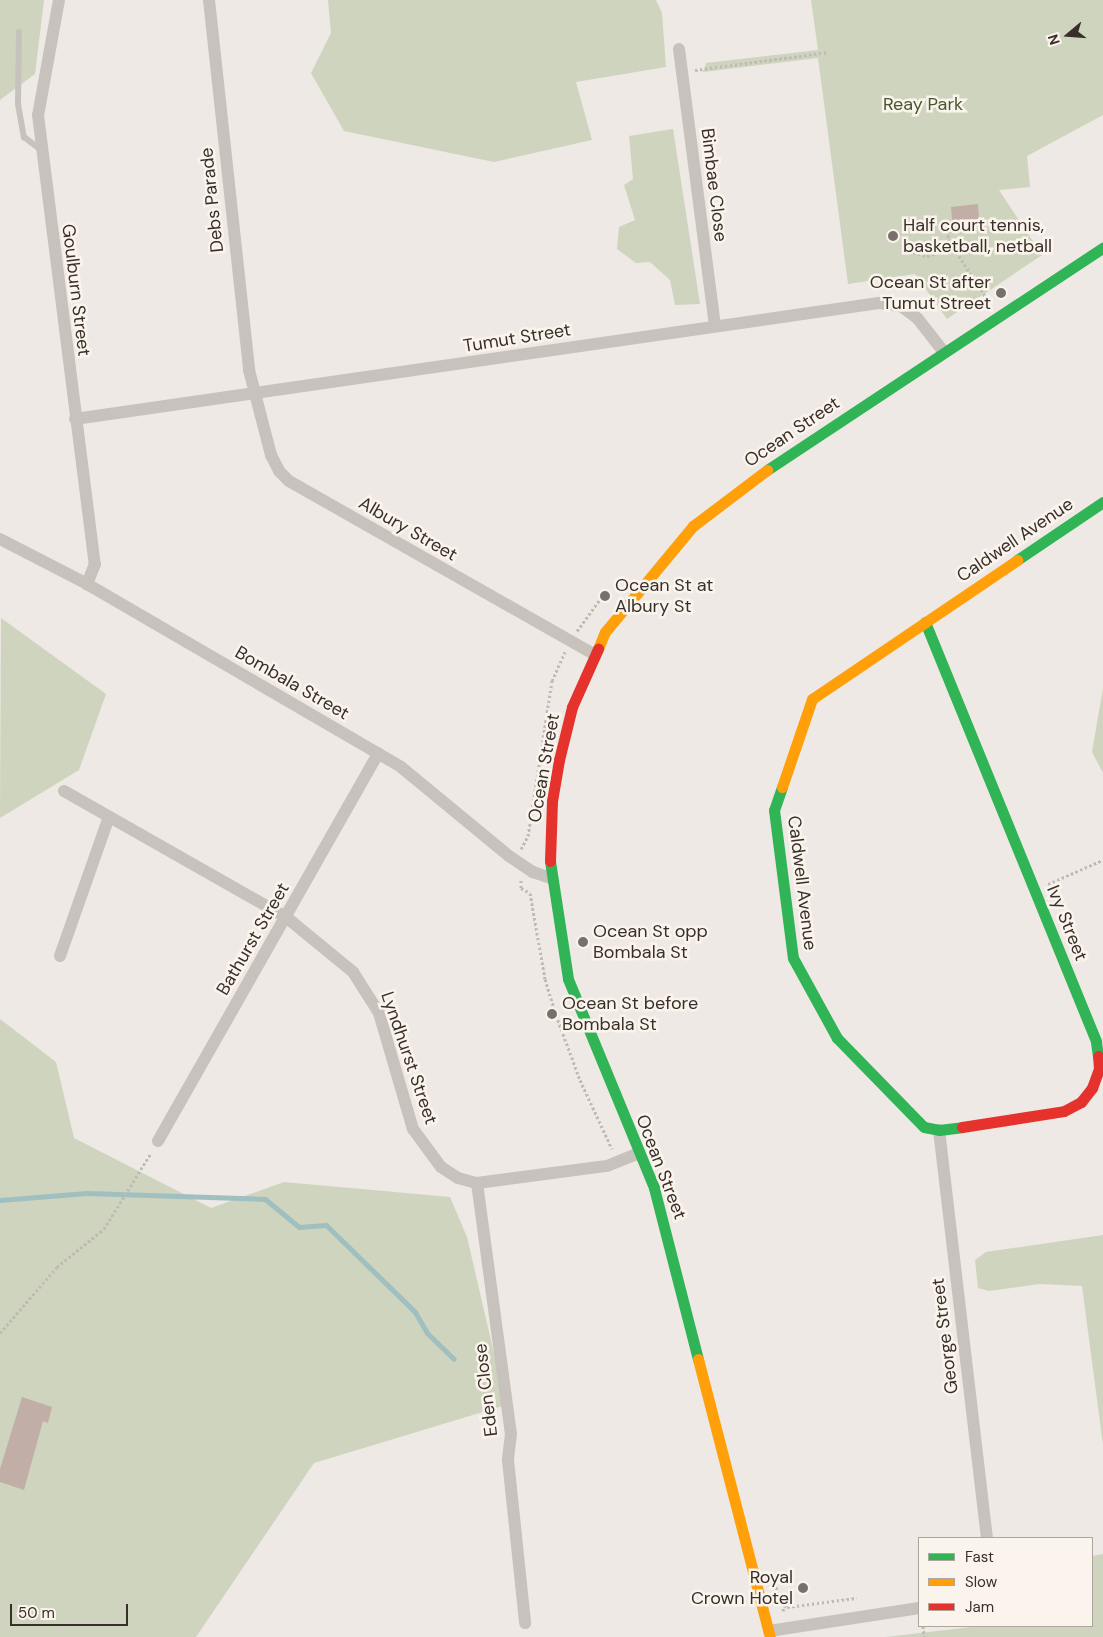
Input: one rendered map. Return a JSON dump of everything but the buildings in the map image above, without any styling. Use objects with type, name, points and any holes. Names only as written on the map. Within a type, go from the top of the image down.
[{"type":"street","name":"Goulburn Street","points":[[59,0],[39,105],[40,149],[95,564],[87,584]]},
{"type":"street","name":"Debs Parade","points":[[209,0],[249,370],[255,395]]},
{"type":"street","name":"Bimbae Close","points":[[679,49],[715,326]]},
{"type":"street","name":"Ocean Street","points":[[769,1634],[665,1225],[640,1153],[568,980],[550,878],[552,801],[559,760],[572,707],[593,654],[630,598],[693,526],[722,501],[943,352],[1103,248]]},
{"type":"street","name":"Tumut Street","points":[[75,419],[255,395],[879,303],[901,306],[918,318],[943,352]]},
{"type":"street","name":"Albury Street","points":[[255,395],[271,456],[289,481],[593,654]]},
{"type":"street","name":"Caldwell Avenue","points":[[939,1130],[924,1127],[837,1038],[792,958],[774,810],[812,699],[1103,502]]},
{"type":"street","name":"Bombala Street","points":[[0,539],[87,584],[401,767],[508,856],[533,872],[550,878]]},
{"type":"street","name":"Ivy Street","points":[[924,622],[1096,1042],[1099,1069],[1092,1088],[1081,1102],[1064,1111],[939,1130]]},
{"type":"street","name":"Bathurst Street","points":[[158,1141],[378,753]]},
{"type":"street","name":"Lyndhurst Street","points":[[64,791],[286,917],[353,972],[368,992],[379,1013],[413,1129],[440,1167],[458,1178],[477,1183],[607,1166],[640,1153]]},
{"type":"street","points":[[60,956],[109,817]]},
{"type":"street","name":"George Street","points":[[939,1130],[987,1537]]},
{"type":"street","name":"Eden Close","points":[[477,1183],[511,1434],[508,1460],[525,1623]]},
{"type":"street","points":[[769,1634],[918,1608]]},
{"type":"lane","points":[[19,32],[19,112],[24,137],[40,149]]},
{"type":"path","points":[[682,73],[829,52]]},
{"type":"path","points":[[950,220],[948,239],[985,296]]},
{"type":"path","points":[[913,252],[927,256],[954,248]]},
{"type":"path","points":[[1034,890],[1103,860]]},
{"type":"path","points":[[0,1333],[57,1267],[104,1229],[158,1141]]},
{"type":"path","points":[[775,1582],[784,1605],[782,1611]]},
{"type":"path","points":[[784,1605],[856,1598]]},
{"type":"green space","points":[[0,0],[44,0],[35,74],[0,100]]},
{"type":"green space","points":[[328,0],[656,0],[662,13],[666,67],[576,82],[592,140],[494,162],[344,131],[311,73],[331,33]]},
{"type":"green space","name":"Reay Park","points":[[811,0],[1103,0],[1103,115],[1027,156],[1030,187],[999,190],[1042,255],[947,319],[915,274],[848,284],[818,58],[703,72],[706,63],[818,50]]},
{"type":"green space","points":[[673,129],[700,304],[675,305],[670,280],[650,262],[636,263],[617,249],[619,227],[635,220],[624,185],[633,179],[629,136]]},
{"type":"green space","points":[[1,618],[106,694],[79,770],[0,818]]},
{"type":"green space","points":[[1103,688],[1103,773],[1092,752]]},
{"type":"green space","points":[[0,1019],[56,1062],[74,1138],[211,1208],[284,1182],[450,1197],[467,1237],[506,1405],[314,1463],[196,1637],[0,1637]]},
{"type":"green space","points":[[1103,1235],[1103,1445],[1082,1286],[1040,1284],[989,1291],[978,1288],[975,1260],[986,1252]]},
{"type":"green space","points":[[1103,1554],[1103,1637],[886,1637],[971,1627],[1093,1627],[1093,1556]]},
{"type":"waterway","points":[[0,1200],[87,1193],[265,1199],[299,1227],[326,1225],[415,1312],[427,1333],[454,1359]]},
{"type":"traffic: fast","points":[[767,470],[1103,248]]},
{"type":"traffic: fast","points":[[1017,560],[1103,502]]},
{"type":"traffic: fast","points":[[925,622],[1096,1042],[1098,1056]]},
{"type":"traffic: fast","points":[[782,787],[774,810],[793,958],[837,1038],[924,1127],[939,1130],[962,1127]]},
{"type":"traffic: fast","points":[[550,861],[568,979],[654,1188],[698,1359]]},
{"type":"traffic: slow","points":[[598,649],[605,632],[693,526],[767,470]]},
{"type":"traffic: slow","points":[[782,787],[812,699],[1017,560]]},
{"type":"traffic: slow","points":[[698,1359],[770,1637]]},
{"type":"traffic: jam","points":[[550,861],[552,801],[559,760],[572,707],[598,649]]},
{"type":"traffic: jam","points":[[962,1127],[1064,1111],[1081,1102],[1092,1088],[1099,1069],[1098,1056]]},
{"type":"place","name":"Half court tennis, basketball, netball","points":[[893,236]]},
{"type":"place","name":"Ocean St after Tumut Street","points":[[1001,293]]},
{"type":"place","name":"Ocean St at Albury St","points":[[605,596]]},
{"type":"place","name":"Ocean St opp Bombala St","points":[[583,942]]},
{"type":"place","name":"Ocean St before Bombala St","points":[[552,1014]]},
{"type":"place","name":"Royal Crown Hotel","points":[[803,1588]]}]
